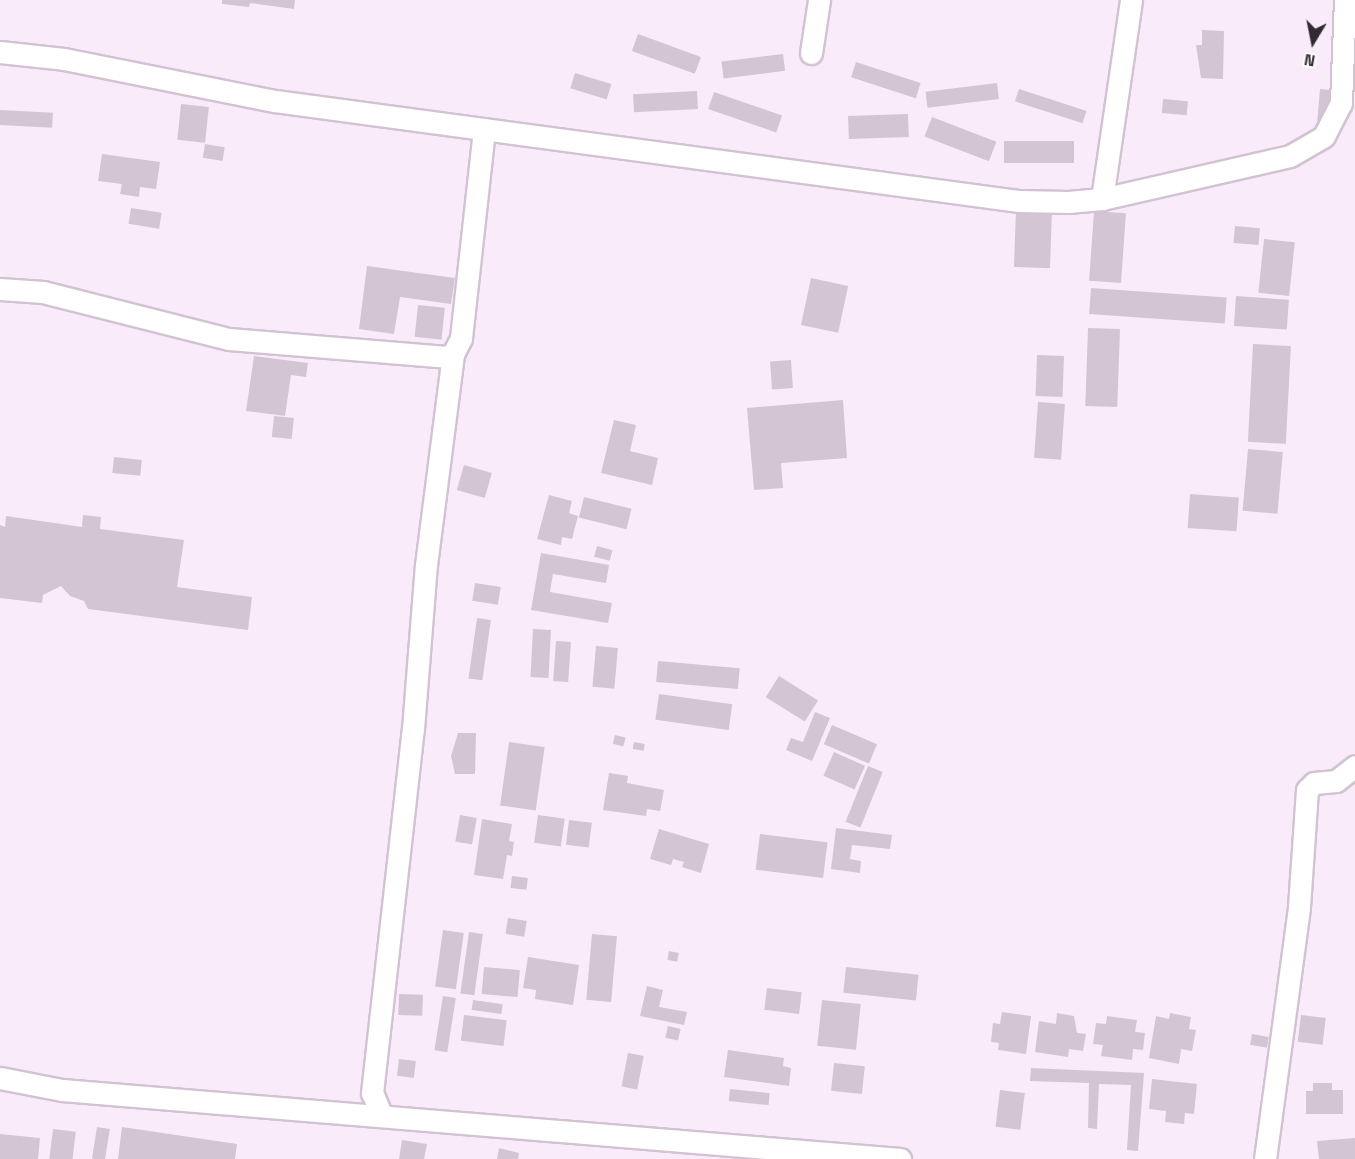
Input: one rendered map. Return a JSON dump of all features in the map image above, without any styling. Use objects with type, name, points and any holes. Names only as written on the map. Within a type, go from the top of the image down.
[{"type":"street","points":[[811,53],[819,0]]},
{"type":"street","points":[[1102,199],[1131,0]]},
{"type":"street","points":[[0,52],[64,59],[275,101],[1019,201],[1102,199],[1290,156],[1324,136],[1341,103],[1345,0]]},
{"type":"street","points":[[382,1116],[372,1093],[413,729],[426,565],[453,354],[461,338],[468,290],[484,129]]},
{"type":"street","points":[[0,289],[43,292],[229,339],[438,358],[453,354]]},
{"type":"street","points":[[1265,1159],[1299,907],[1306,790],[1314,783],[1336,781],[1355,766]]},
{"type":"street","points":[[0,1078],[62,1090],[900,1159]]},
{"type":"building","points":[[222,0],[295,0],[294,9],[250,3],[249,7],[222,4]]},
{"type":"building","points":[[1202,30],[1224,31],[1223,79],[1201,78],[1196,45],[1202,45]]},
{"type":"building","points":[[638,34],[701,57],[695,74],[632,51]]},
{"type":"building","points":[[783,54],[785,71],[724,78],[721,62]]},
{"type":"building","points":[[856,62],[921,83],[916,98],[851,77]]},
{"type":"building","points":[[575,73],[611,84],[607,99],[570,88]]},
{"type":"building","points":[[997,83],[999,99],[927,108],[926,92]]},
{"type":"building","points":[[1019,89],[1087,111],[1083,123],[1015,101]]},
{"type":"building","points":[[1320,89],[1332,90],[1329,122],[1317,121]]},
{"type":"building","points":[[697,91],[698,109],[634,112],[633,94]]},
{"type":"building","points":[[714,92],[782,115],[776,132],[708,109]]},
{"type":"building","points":[[1163,99],[1188,101],[1187,115],[1162,113]]},
{"type":"building","points":[[181,104],[209,107],[205,143],[177,140]]},
{"type":"building","points":[[0,110],[53,113],[52,128],[0,125]]},
{"type":"building","points":[[908,114],[909,137],[849,139],[848,116]]},
{"type":"building","points":[[932,117],[996,142],[989,161],[924,137]]},
{"type":"building","points":[[1004,141],[1074,141],[1074,163],[1004,163]]},
{"type":"building","points":[[205,144],[225,147],[223,161],[203,158]]},
{"type":"building","points":[[102,154],[160,162],[156,189],[140,187],[139,197],[120,194],[122,184],[98,181]]},
{"type":"building","points":[[131,208],[162,213],[159,229],[128,224]]},
{"type":"building","points":[[1016,209],[1052,210],[1050,268],[1014,267]]},
{"type":"building","points":[[1094,211],[1126,213],[1121,283],[1089,281]]},
{"type":"building","points":[[1235,226],[1260,228],[1258,245],[1234,243]]},
{"type":"building","points":[[1264,239],[1295,242],[1289,296],[1258,293]]},
{"type":"building","points":[[367,266],[455,278],[451,304],[400,297],[394,334],[359,329]]},
{"type":"building","points":[[811,278],[848,286],[838,333],[801,325]]},
{"type":"building","points":[[1091,288],[1227,297],[1225,323],[1089,314]]},
{"type":"building","points":[[1236,296],[1289,300],[1287,330],[1234,326]]},
{"type":"building","points":[[418,305],[445,308],[442,340],[415,337]]},
{"type":"building","points":[[1088,328],[1120,329],[1117,407],[1085,406]]},
{"type":"building","points":[[1253,344],[1291,346],[1286,444],[1248,442]]},
{"type":"building","points":[[1037,355],[1064,356],[1063,397],[1036,396]]},
{"type":"building","points":[[254,356],[308,363],[306,377],[291,375],[285,416],[246,411]]},
{"type":"building","points":[[791,360],[793,388],[772,389],[770,361]]},
{"type":"building","points":[[843,400],[847,458],[781,463],[783,488],[754,490],[747,408]]},
{"type":"building","points":[[1038,402],[1065,404],[1061,460],[1034,458]]},
{"type":"building","points":[[274,416],[294,418],[292,439],[272,437]]},
{"type":"building","points":[[614,420],[636,425],[630,451],[658,458],[652,485],[601,473]]},
{"type":"building","points":[[1248,449],[1283,452],[1277,514],[1243,511]]},
{"type":"building","points":[[114,457],[142,460],[140,476],[112,473]]},
{"type":"building","points":[[464,465],[492,473],[485,498],[457,490]]},
{"type":"building","points":[[1190,494],[1239,497],[1237,531],[1188,528]]},
{"type":"building","points":[[549,495],[572,501],[569,513],[578,516],[572,539],[562,537],[561,545],[537,539]]},
{"type":"building","points":[[584,497],[632,509],[626,529],[579,517]]},
{"type":"building","points":[[83,515],[101,517],[100,529],[184,540],[177,587],[252,597],[248,630],[88,609],[84,601],[70,596],[61,586],[43,595],[42,603],[0,598],[0,525],[5,527],[6,516],[82,527]]},
{"type":"building","points":[[597,546],[612,550],[610,561],[594,557]]},
{"type":"building","points":[[541,553],[609,565],[606,583],[553,574],[550,592],[612,603],[608,623],[531,610]]},
{"type":"building","points":[[475,583],[501,587],[498,605],[472,601]]},
{"type":"building","points":[[477,618],[491,620],[482,680],[469,678]]},
{"type":"building","points":[[533,629],[551,630],[548,678],[530,677]]},
{"type":"building","points":[[556,641],[571,642],[568,682],[553,681]]},
{"type":"building","points":[[596,646],[618,648],[614,689],[592,687]]},
{"type":"building","points":[[658,661],[740,668],[738,689],[656,682]]},
{"type":"building","points":[[779,676],[818,700],[805,722],[766,697]]},
{"type":"building","points":[[659,694],[732,704],[729,730],[655,720]]},
{"type":"building","points":[[815,712],[830,718],[812,761],[786,750],[791,738],[803,742]]},
{"type":"building","points":[[832,725],[877,744],[869,763],[824,744]]},
{"type":"building","points":[[458,733],[476,733],[475,774],[455,774],[451,756]]},
{"type":"building","points":[[615,735],[626,738],[623,747],[613,744]]},
{"type":"building","points":[[509,742],[545,747],[536,810],[500,805]]},
{"type":"building","points":[[634,742],[645,744],[644,751],[633,749]]},
{"type":"building","points":[[834,752],[865,766],[854,790],[823,776]]},
{"type":"building","points":[[868,766],[883,772],[860,828],[846,822]]},
{"type":"building","points":[[609,773],[628,776],[627,783],[664,790],[660,811],[647,809],[646,816],[603,810]]},
{"type":"building","points":[[460,815],[477,818],[472,845],[455,842]]},
{"type":"building","points":[[538,815],[565,819],[561,846],[534,843]]},
{"type":"building","points":[[482,819],[512,824],[509,841],[514,842],[512,856],[507,855],[503,879],[474,875]]},
{"type":"building","points":[[569,820],[592,823],[589,848],[566,845]]},
{"type":"building","points":[[836,828],[892,835],[890,849],[852,845],[850,859],[861,861],[860,873],[831,869]]},
{"type":"building","points":[[659,829],[709,844],[701,873],[682,867],[684,862],[673,859],[671,865],[650,859]]},
{"type":"building","points":[[760,834],[827,842],[823,878],[756,870]]},
{"type":"building","points":[[512,876],[528,878],[526,890],[511,888]]},
{"type":"building","points":[[508,918],[527,921],[524,937],[505,934]]},
{"type":"building","points":[[443,930],[464,933],[456,989],[435,986]]},
{"type":"building","points":[[469,932],[483,934],[474,995],[460,993]]},
{"type":"building","points":[[592,934],[617,936],[611,1002],[586,1000]]},
{"type":"building","points":[[669,951],[679,953],[677,962],[667,960]]},
{"type":"building","points":[[528,957],[579,965],[573,1005],[535,999],[536,990],[523,988]]},
{"type":"building","points":[[484,967],[520,970],[518,997],[482,994]]},
{"type":"building","points":[[846,967],[919,975],[916,1000],[843,993]]},
{"type":"building","points":[[647,986],[663,990],[659,1007],[687,1012],[684,1025],[640,1016]]},
{"type":"building","points":[[767,988],[802,992],[799,1014],[764,1010]]},
{"type":"building","points":[[399,994],[423,995],[422,1016],[398,1015]]},
{"type":"building","points":[[443,996],[456,998],[447,1052],[434,1050]]},
{"type":"building","points":[[473,1000],[503,1004],[501,1014],[472,1010]]},
{"type":"building","points":[[822,1000],[861,1004],[856,1050],[817,1046]]},
{"type":"building","points":[[1002,1012],[1031,1016],[1026,1054],[998,1050],[999,1043],[991,1042],[993,1023],[1000,1024]]},
{"type":"building","points":[[1057,1013],[1074,1016],[1077,1033],[1086,1034],[1083,1051],[1069,1049],[1068,1057],[1035,1052],[1039,1021],[1056,1024]]},
{"type":"building","points":[[1170,1013],[1191,1017],[1189,1029],[1196,1030],[1192,1051],[1181,1049],[1179,1064],[1149,1058],[1156,1016],[1169,1019]]},
{"type":"building","points":[[464,1015],[507,1020],[504,1046],[461,1041]]},
{"type":"building","points":[[1301,1015],[1326,1018],[1323,1045],[1298,1042]]},
{"type":"building","points":[[1107,1016],[1137,1020],[1135,1032],[1145,1033],[1143,1050],[1133,1049],[1132,1060],[1101,1056],[1103,1045],[1093,1044],[1096,1023],[1106,1024]]},
{"type":"building","points":[[668,1026],[681,1029],[678,1041],[665,1038]]},
{"type":"building","points":[[1252,1034],[1269,1037],[1267,1048],[1250,1045]]},
{"type":"building","points":[[728,1050],[784,1058],[783,1066],[791,1068],[789,1086],[724,1077]]},
{"type":"building","points":[[628,1053],[644,1056],[637,1089],[622,1086]]},
{"type":"building","points":[[399,1059],[416,1061],[414,1078],[397,1076]]},
{"type":"building","points":[[834,1063],[865,1066],[862,1094],[831,1091]]},
{"type":"building","points":[[1031,1068],[1144,1073],[1138,1151],[1127,1150],[1131,1085],[1099,1084],[1097,1129],[1088,1128],[1089,1083],[1030,1081]]},
{"type":"building","points":[[1152,1079],[1197,1084],[1194,1114],[1185,1113],[1184,1124],[1165,1122],[1166,1111],[1149,1109]]},
{"type":"building","points":[[1313,1083],[1332,1083],[1332,1090],[1343,1090],[1343,1114],[1306,1114],[1306,1091],[1313,1091]]},
{"type":"building","points":[[730,1089],[770,1093],[769,1105],[729,1101]]},
{"type":"building","points":[[1000,1090],[1025,1093],[1020,1130],[995,1127]]},
{"type":"building","points":[[97,1127],[110,1129],[105,1159],[92,1159]]},
{"type":"building","points":[[122,1127],[237,1144],[235,1159],[118,1159]]},
{"type":"building","points":[[53,1129],[76,1132],[72,1159],[49,1159]]},
{"type":"building","points":[[0,1134],[40,1138],[38,1159],[0,1159]]},
{"type":"building","points":[[1355,1138],[1355,1159],[1319,1159],[1317,1141]]},
{"type":"building","points":[[402,1140],[427,1144],[424,1159],[399,1159]]},
{"type":"building","points":[[499,1148],[519,1153],[518,1159],[497,1159]]}]
